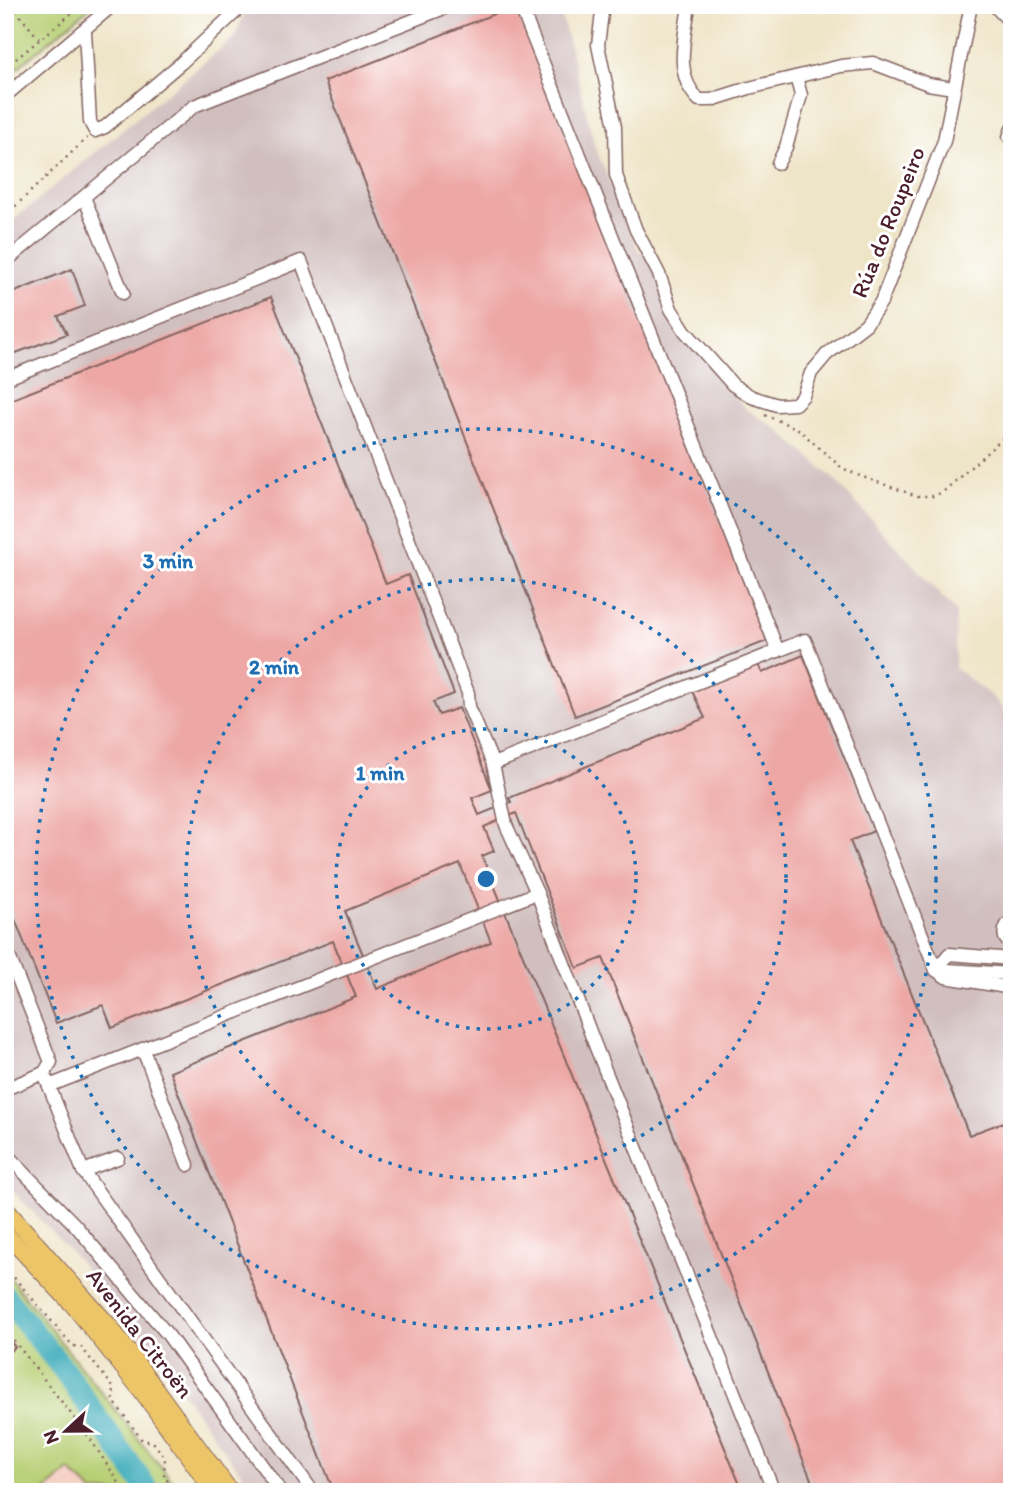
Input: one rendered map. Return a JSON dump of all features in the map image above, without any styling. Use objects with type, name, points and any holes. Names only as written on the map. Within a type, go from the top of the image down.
[{"type":"main road","name":"Avenida Citroën","points":[[5,1208],[111,1328],[231,1492]]},
{"type":"main road","name":"Avenida Citroën","points":[[5,1233],[72,1304],[144,1394],[214,1492]]},
{"type":"street","points":[[5,96],[113,5]]},
{"type":"street","points":[[85,31],[90,122],[94,131],[105,127],[243,5]]},
{"type":"street","points":[[5,262],[194,106],[452,5]]},
{"type":"street","points":[[520,5],[778,651]]},
{"type":"street","name":"Rúa do Roupeiro","points":[[603,5],[598,45],[615,127],[616,175],[636,230],[659,274],[671,309],[685,331],[733,385],[752,397],[777,405],[795,404],[803,396],[811,373],[827,354],[866,324],[881,302],[944,141],[971,5]]},
{"type":"street","points":[[689,5],[683,66],[687,84],[699,100],[711,100],[841,66],[873,63],[928,84],[953,88]]},
{"type":"street","points":[[995,5],[1012,24]]},
{"type":"street","points":[[778,163],[786,147],[801,95],[796,77]]},
{"type":"street","points":[[84,197],[123,293]]},
{"type":"street","points":[[5,379],[301,261],[468,693],[469,707],[493,764],[506,825],[537,893],[774,1492]]},
{"type":"street","points":[[493,764],[805,640],[936,970],[946,977],[1012,988]]},
{"type":"street","points":[[5,1089],[143,1050],[537,893]]},
{"type":"street","points":[[1012,919],[1005,925],[1004,934],[1007,942],[1012,944]]},
{"type":"street","points":[[5,946],[51,1062],[47,1079],[83,1171],[313,1492]]},
{"type":"street","points":[[936,970],[949,954],[1012,959]]},
{"type":"street","points":[[936,970],[1012,974]]},
{"type":"street","points":[[143,1050],[188,1165]]},
{"type":"street","points":[[5,1153],[76,1226],[168,1335],[281,1492]]},
{"type":"street","points":[[83,1171],[118,1158]]},
{"type":"path","points":[[11,5],[40,40]]},
{"type":"path","points":[[5,68],[82,5]]},
{"type":"path","points":[[5,216],[94,131]]},
{"type":"path","points":[[764,414],[798,429],[842,468],[917,496],[933,496],[943,492],[1012,430]]},
{"type":"path","points":[[5,1267],[73,1346],[80,1347],[114,1388],[113,1400],[134,1430],[142,1440],[153,1442],[165,1458],[164,1476],[176,1492]]},
{"type":"path","points":[[5,1329],[89,1437],[125,1492]]},
{"type":"shaded area","points":[[247,5],[559,5],[595,147],[639,251],[650,259],[678,330],[746,409],[777,429],[834,479],[956,612],[955,668],[995,699],[1012,720],[1012,1492],[255,1492],[136,1329],[71,1252],[5,1183],[5,227],[236,36]]},
{"type":"shaded area","points":[[84,1456],[111,1492],[44,1492]]},
{"type":"green space","points":[[5,5],[93,5],[5,78]]},
{"type":"green space","points":[[5,1272],[181,1492],[93,1492],[69,1470],[44,1492],[5,1492]]},
{"type":"building","points":[[514,6],[767,641],[575,716],[325,81]]},
{"type":"building","points":[[72,269],[85,306],[58,316],[67,334],[5,357],[5,296]]},
{"type":"building","points":[[271,297],[386,584],[408,575],[454,694],[433,702],[439,715],[459,708],[492,790],[472,798],[479,815],[511,802],[509,798],[705,718],[692,691],[758,664],[762,673],[803,655],[874,831],[850,841],[969,1135],[1012,1119],[1012,1492],[816,1492],[603,958],[577,968],[516,813],[484,827],[494,851],[482,856],[743,1492],[334,1492],[170,1072],[356,997],[333,941],[112,1028],[103,1005],[56,1023],[5,894],[5,402]],"holes":[[[460,864],[491,942],[377,989],[345,911]]]},
{"type":"building","points":[[5,1335],[15,1347],[5,1355]]},
{"type":"waterway","points":[[5,1297],[64,1370],[149,1492]]}]
